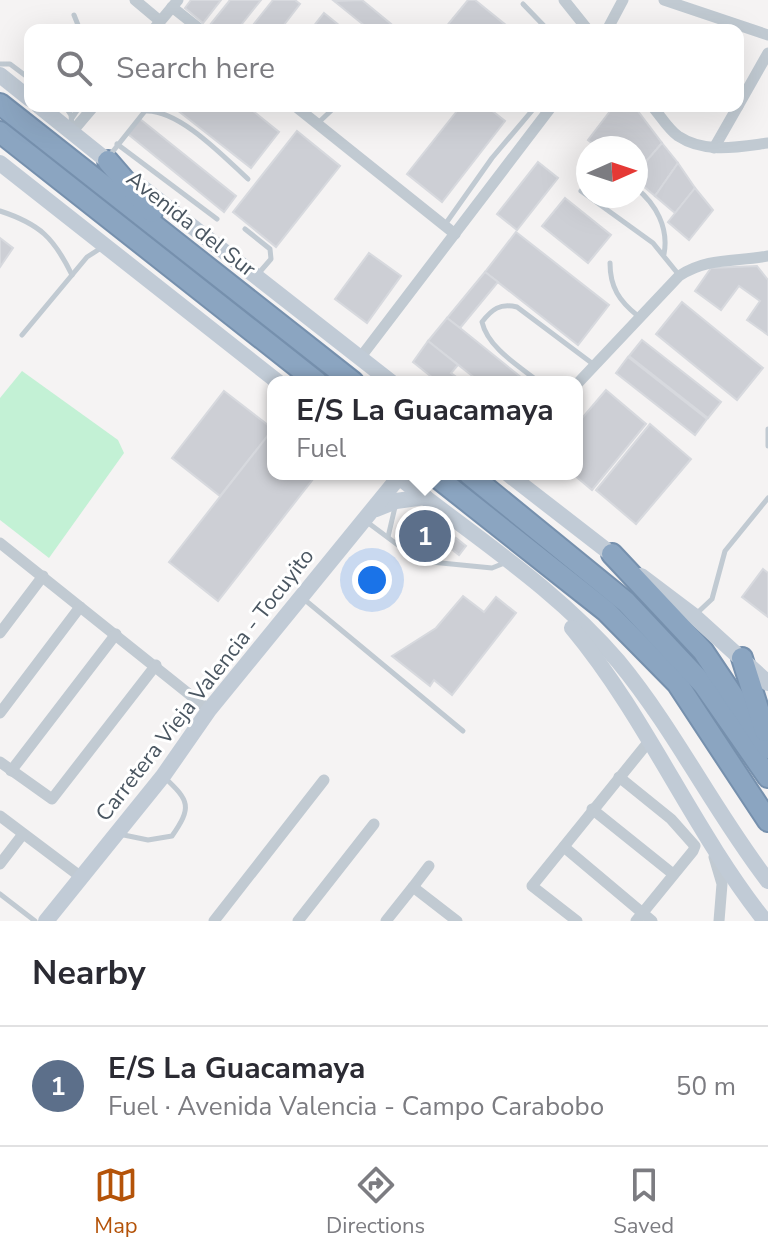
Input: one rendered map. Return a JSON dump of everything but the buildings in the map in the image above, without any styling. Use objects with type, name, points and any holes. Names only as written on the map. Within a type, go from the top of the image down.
[{"type":"highway","name":"Avenida del Sur","points":[[0,104],[345,376]]},
{"type":"highway","name":"Avenida del Sur","points":[[0,132],[309,376]]},
{"type":"highway","points":[[112,153],[183,249]]},
{"type":"highway","points":[[441,480],[606,611],[677,683],[768,821]]},
{"type":"highway","points":[[476,480],[626,602],[704,685],[768,777]]},
{"type":"highway","points":[[612,554],[703,651],[768,745]]},
{"type":"highway","points":[[742,658],[768,745]]},
{"type":"street","points":[[135,0],[155,24]]},
{"type":"street","points":[[564,0],[583,24]]},
{"type":"street","points":[[610,24],[623,0]]},
{"type":"street","points":[[664,0],[735,24]]},
{"type":"street","points":[[159,24],[175,4],[195,24]]},
{"type":"street","points":[[744,27],[768,35]]},
{"type":"street","points":[[744,95],[768,53]]},
{"type":"street","points":[[0,75],[24,94]]},
{"type":"street","points":[[49,112],[112,153],[255,278],[383,376]]},
{"type":"street","points":[[72,125],[87,112]]},
{"type":"street","points":[[303,112],[455,234]]},
{"type":"street","points":[[360,358],[547,112]]},
{"type":"street","points":[[657,112],[677,135],[714,148],[768,143]]},
{"type":"street","points":[[714,148],[735,112]]},
{"type":"street","points":[[0,163],[270,376]]},
{"type":"street","points":[[583,376],[679,276],[694,266],[710,261],[768,256]]},
{"type":"street","name":"Carretera Vieja Valencia - Tocuyito","points":[[45,920],[163,776],[209,710],[370,515],[394,480]]},
{"type":"street","points":[[402,480],[556,599],[617,660],[671,733],[736,839],[768,881]]},
{"type":"street","points":[[516,480],[694,616],[768,683]]},
{"type":"street","points":[[370,515],[396,501],[425,497]]},
{"type":"street","points":[[2,550],[43,576],[209,710]]},
{"type":"street","points":[[0,633],[43,576]]},
{"type":"street","points":[[536,583],[595,656],[650,740],[709,842],[765,921]]},
{"type":"street","points":[[0,713],[80,607]]},
{"type":"street","points":[[11,771],[116,634]]},
{"type":"street","points":[[0,762],[52,799],[156,665]]},
{"type":"street","points":[[577,921],[532,886],[650,740]]},
{"type":"street","points":[[564,847],[643,918],[695,846],[671,819],[619,777]]},
{"type":"street","points":[[214,921],[324,780]]},
{"type":"street","points":[[592,809],[673,874]]},
{"type":"street","points":[[0,816],[81,877]]},
{"type":"street","points":[[298,921],[374,824]]},
{"type":"street","points":[[0,864],[23,834]]},
{"type":"street","points":[[709,842],[722,884],[719,921]]},
{"type":"street","points":[[386,921],[429,866]]},
{"type":"street","points":[[413,887],[457,921]]},
{"type":"lane","points":[[523,4],[542,24]]},
{"type":"lane","points":[[74,15],[78,24]]},
{"type":"lane","points":[[0,64],[10,64],[24,74]]},
{"type":"lane","points":[[70,112],[72,125]]},
{"type":"lane","points":[[72,125],[77,112]]},
{"type":"lane","points":[[144,112],[112,153],[217,219]]},
{"type":"lane","points":[[161,112],[171,115],[191,130],[248,179]]},
{"type":"lane","points":[[318,124],[330,112]]},
{"type":"lane","points":[[444,227],[492,158],[531,112]]},
{"type":"lane","points":[[648,199],[664,227],[664,255]]},
{"type":"lane","points":[[605,208],[653,243],[679,276]]},
{"type":"lane","points":[[0,211],[40,228],[49,236],[60,249],[72,275]]},
{"type":"lane","points":[[245,229],[270,249],[271,259],[255,278]]},
{"type":"lane","points":[[22,335],[87,257],[105,246]]},
{"type":"lane","points":[[610,263],[610,282],[617,295],[638,317]]},
{"type":"lane","points":[[531,376],[507,357],[484,331],[482,322],[492,309],[508,305],[517,307],[593,364]]},
{"type":"lane","points":[[768,429],[768,446]]},
{"type":"lane","points":[[694,616],[712,599],[725,551],[768,498]]},
{"type":"lane","points":[[388,537],[396,501]]},
{"type":"lane","points":[[370,515],[388,537],[410,554],[431,562],[492,568],[508,562]]},
{"type":"lane","points":[[301,597],[463,731]]},
{"type":"lane","points":[[116,833],[148,840],[172,836],[183,820],[185,798],[163,776]]},
{"type":"lane","points":[[0,894],[45,920]]},
{"type":"green space","points":[[22,371],[118,440],[124,453],[49,558],[0,520],[0,398]]},
{"type":"place","name":"E/S La Guacamaya","points":[[425,536]]}]
